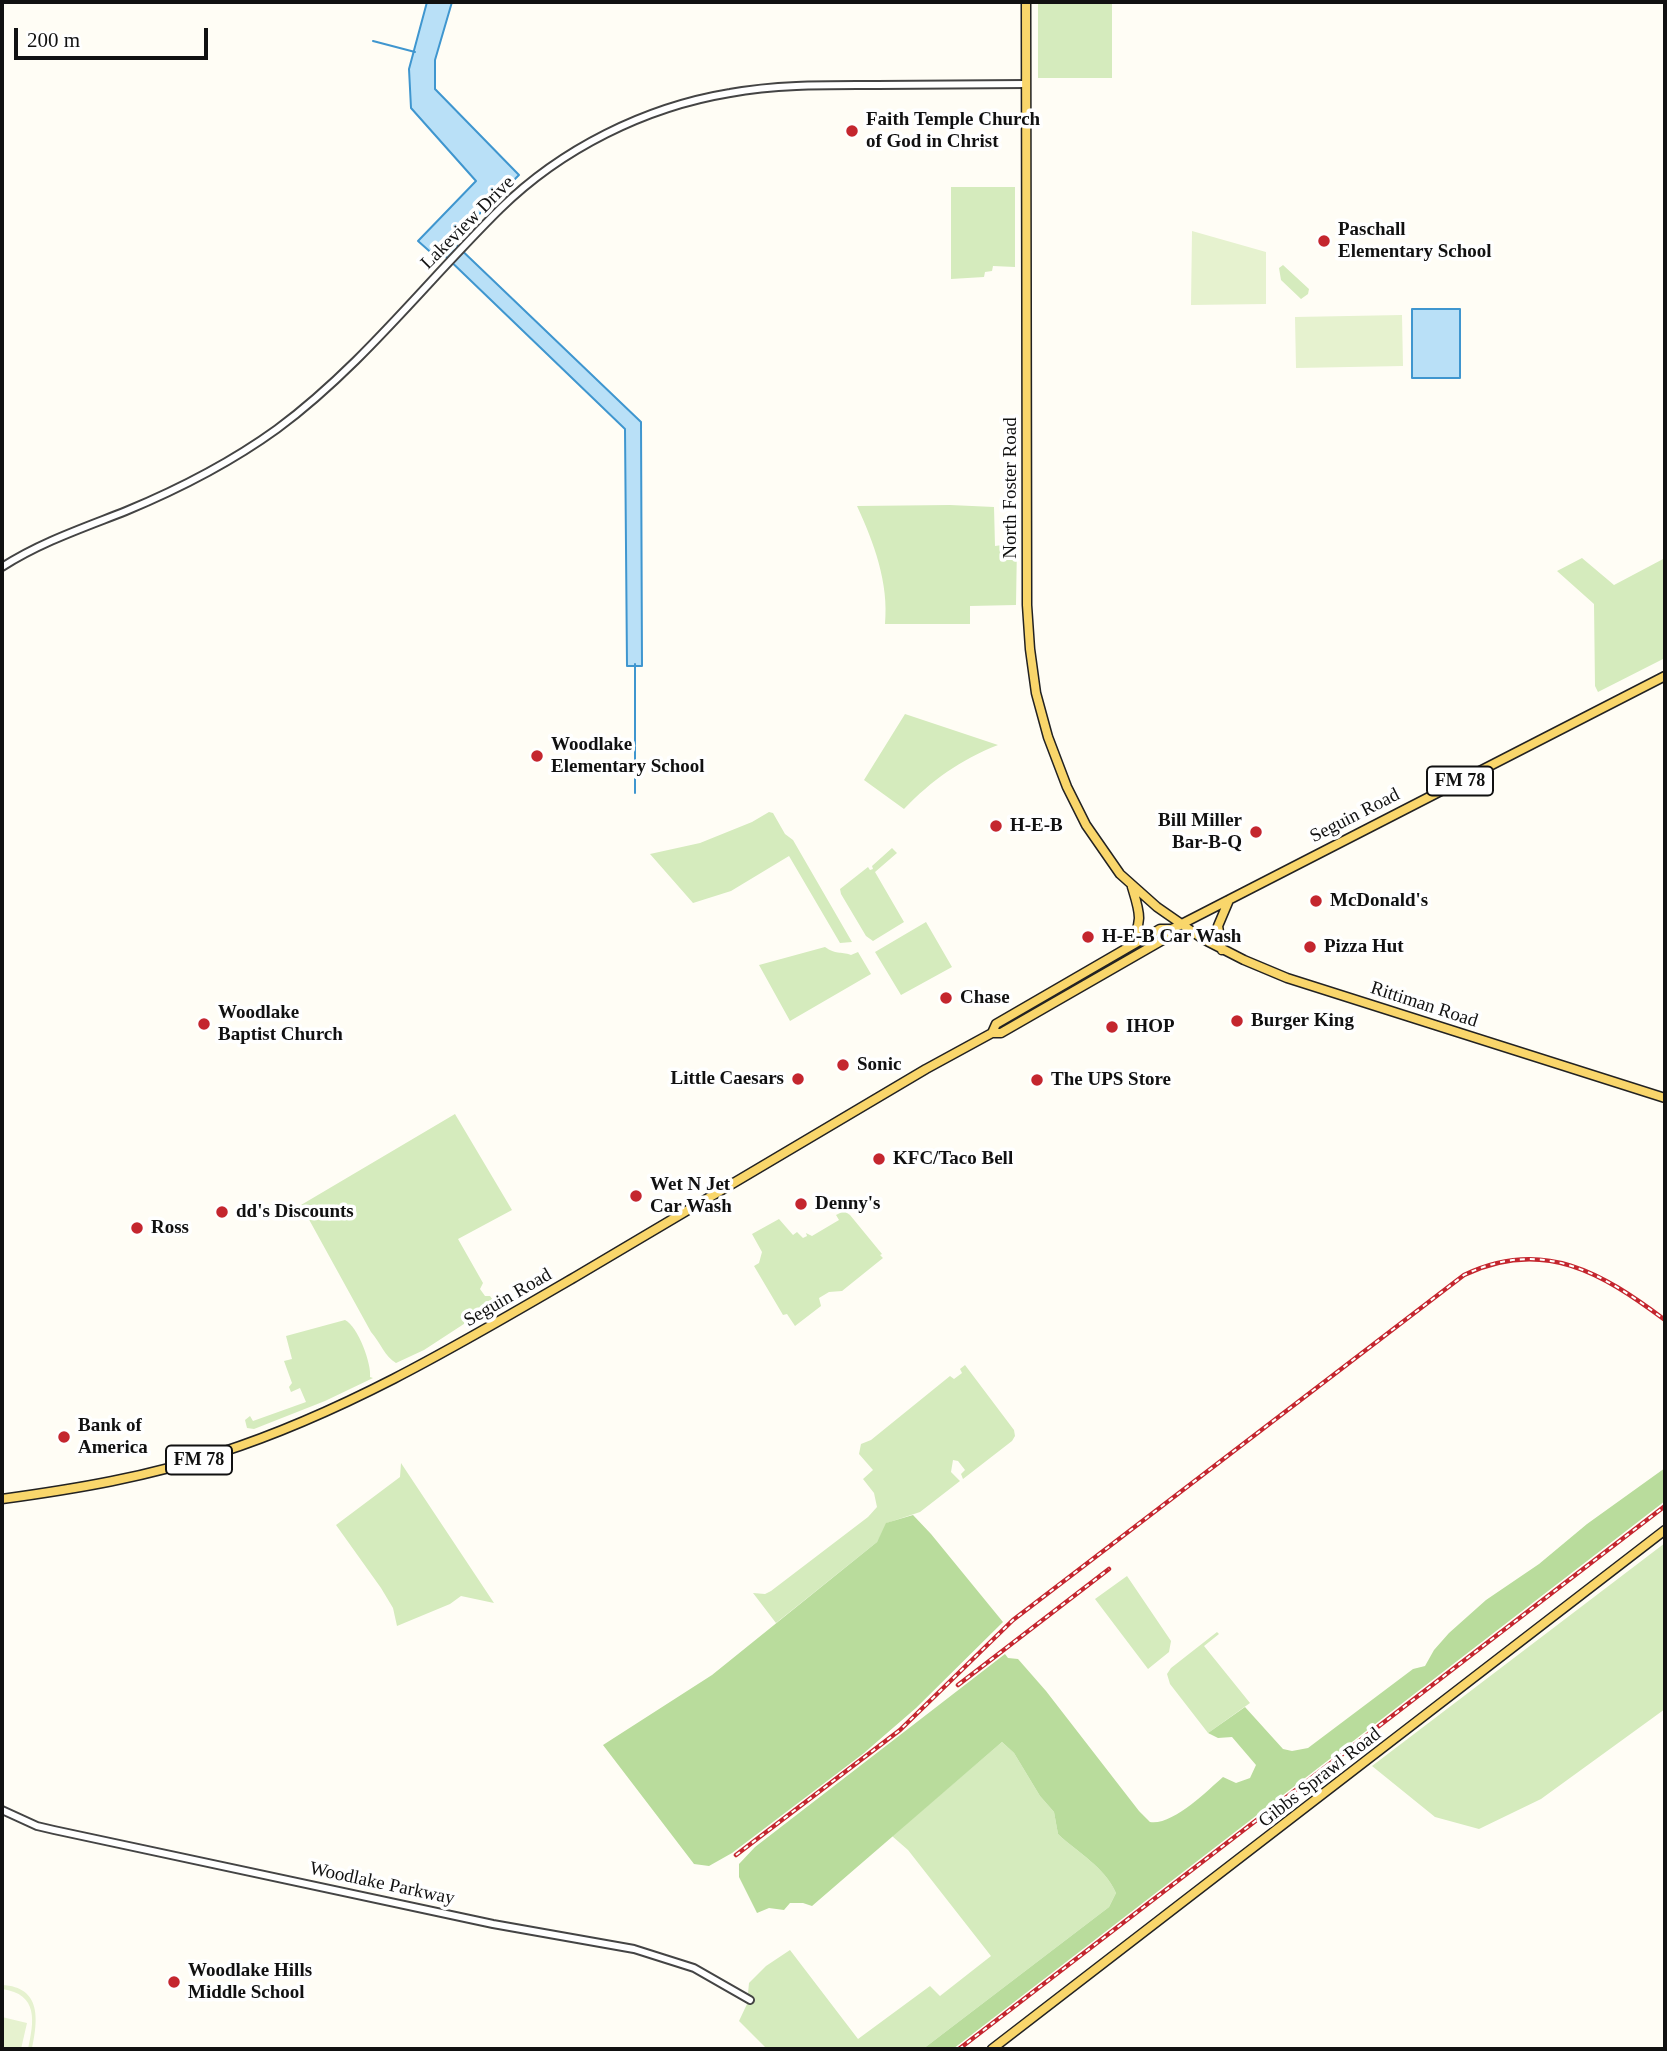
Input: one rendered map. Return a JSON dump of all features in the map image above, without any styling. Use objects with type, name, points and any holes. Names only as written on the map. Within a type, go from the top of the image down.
[{"type":"main road","name":"North Foster Road","points":[[1026,2],[1026,463],[1030,649],[1036,693],[1048,737],[1067,787],[1102,851],[1132,887],[1181,924]]},
{"type":"main road","name":"Seguin Road","points":[[992,1033],[996,1024],[1160,929],[1172,929],[1665,676]]},
{"type":"main road","points":[[1127,947],[1139,926],[1140,916],[1132,887]]},
{"type":"main road","points":[[1222,950],[1219,922],[1230,899]]},
{"type":"main road","name":"Rittiman Road","points":[[1181,924],[1222,950],[1287,978],[1665,1098]]},
{"type":"main road","name":"Seguin Road","points":[[2,1499],[94,1486],[179,1466],[258,1440],[337,1408],[484,1330],[992,1033],[1000,1033],[1168,937],[1172,929]]},
{"type":"main road","name":"Gibbs Sprawl Road","points":[[992,2049],[1665,1530]]},
{"type":"street","name":"Lakeview Drive","points":[[2,567],[55,538],[185,485],[243,452],[313,400],[359,357],[502,208],[556,163],[610,132],[678,105],[727,93],[780,86],[1026,84]]},
{"type":"street","name":"Woodlake Parkway","points":[[2,1810],[37,1826],[54,1830],[493,1924],[634,1949],[694,1968],[750,2000]]},
{"type":"green space","points":[[1038,2],[1112,2],[1112,78],[1038,78]]},
{"type":"green space","points":[[951,187],[1015,187],[1015,267],[993,266],[992,271],[985,272],[984,277],[951,279]]},
{"type":"green space","points":[[1192,231],[1266,252],[1266,304],[1191,305]]},
{"type":"green space","points":[[1283,265],[1309,289],[1308,294],[1301,299],[1281,280],[1279,268]]},
{"type":"green space","points":[[1402,315],[1403,366],[1296,368],[1295,317]]},
{"type":"green space","points":[[857,506],[994,507],[995,546],[1017,543],[1016,605],[970,606],[970,624],[885,624],[885,593],[879,564]]},
{"type":"green space","points":[[1582,558],[1614,585],[1665,558],[1665,658],[1598,692],[1595,686],[1594,604],[1557,571]]},
{"type":"green space","points":[[905,714],[998,745],[947,772],[904,809],[864,780]]},
{"type":"green space","points":[[769,812],[773,813],[785,834],[793,840],[852,942],[840,943],[789,856],[731,891],[693,903],[650,854],[700,843],[752,822]]},
{"type":"green space","points":[[892,848],[897,853],[875,872],[904,922],[873,941],[866,936],[840,889],[868,867],[873,869],[872,866]]},
{"type":"green space","points":[[926,922],[952,967],[901,995],[875,952]]},
{"type":"green space","points":[[825,947],[851,955],[858,952],[871,974],[790,1021],[759,965]]},
{"type":"green space","points":[[455,1114],[512,1210],[458,1239],[483,1283],[480,1289],[485,1296],[490,1296],[497,1306],[474,1323],[470,1320],[424,1350],[396,1363],[371,1332],[301,1205]]},
{"type":"green space","points":[[844,1211],[883,1258],[842,1291],[829,1292],[819,1298],[821,1306],[795,1326],[787,1314],[783,1315],[754,1266],[759,1263],[762,1252],[752,1234],[779,1219],[793,1235],[797,1232],[803,1238],[807,1236],[806,1233],[812,1236],[839,1220],[836,1215]]},
{"type":"green space","points":[[345,1320],[355,1330],[363,1346],[370,1377],[373,1378],[325,1401],[254,1429],[247,1428],[245,1420],[250,1416],[253,1421],[306,1402],[300,1388],[291,1392],[289,1387],[292,1383],[284,1361],[292,1359],[286,1336]]},
{"type":"green space","points":[[965,1365],[1014,1430],[1012,1441],[963,1479],[961,1474],[965,1470],[958,1461],[953,1460],[951,1472],[960,1481],[920,1512],[887,1523],[877,1542],[776,1623],[753,1593],[765,1594],[771,1591],[868,1517],[877,1507],[874,1493],[863,1479],[873,1470],[859,1454],[861,1444],[871,1440],[950,1376],[954,1379],[962,1373],[960,1369]]},
{"type":"green space","points":[[401,1463],[494,1603],[461,1596],[450,1604],[397,1626],[393,1608],[381,1588],[336,1525],[400,1477]]},
{"type":"green space","points":[[1665,1468],[1665,1501],[953,2049],[923,2049],[1109,1907],[1116,1893],[1105,1875],[1058,1834],[1054,1812],[1040,1796],[1014,1753],[1002,1742],[812,1906],[790,1903],[784,1910],[769,1908],[757,1913],[739,1877],[739,1864],[755,1847],[1005,1654],[1008,1658],[1018,1659],[1046,1691],[1139,1811],[1150,1822],[1168,1819],[1189,1806],[1223,1777],[1236,1783],[1250,1778],[1256,1765],[1232,1737],[1218,1738],[1208,1733],[1245,1707],[1283,1749],[1292,1751],[1308,1748],[1413,1669],[1425,1666],[1434,1650],[1449,1633],[1486,1600],[1539,1564],[1587,1524]]},
{"type":"green space","points":[[913,1515],[1003,1622],[916,1708],[864,1753],[732,1853],[709,1866],[694,1864],[603,1745],[712,1675],[877,1542],[886,1523]]},
{"type":"green space","points":[[1665,1543],[1665,1709],[1541,1799],[1479,1829],[1435,1817],[1372,1766]]},
{"type":"green space","points":[[1127,1576],[1171,1641],[1169,1652],[1148,1669],[1095,1599]]},
{"type":"green space","points":[[1217,1632],[1219,1634],[1204,1646],[1250,1703],[1208,1733],[1170,1684],[1167,1674]]},
{"type":"green space","points":[[1002,1742],[1014,1753],[1040,1796],[1054,1812],[1058,1834],[1098,1868],[1111,1884],[1116,1893],[1109,1907],[923,2049],[767,2049],[739,2021],[747,2004],[749,1983],[766,1966],[790,1950],[858,2039],[930,1986],[940,1996],[991,1956],[908,1850],[892,1836]]},
{"type":"green space","points":[[2,1985],[15,1987],[31,1998],[36,2017],[32,2049],[28,2049],[32,2019],[28,2003],[14,1992],[2,1989]]},
{"type":"green space","points":[[2,2017],[27,2023],[21,2049],[2,2049]]},
{"type":"water","points":[[427,2],[452,2],[435,60],[435,89],[519,175],[452,241],[641,422],[642,666],[627,666],[625,429],[441,252],[436,257],[418,241],[476,181],[411,108],[409,69]]},
{"type":"water","points":[[1412,309],[1460,309],[1460,378],[1412,378]]},
{"type":"waterway","points":[[373,41],[415,52]]},
{"type":"waterway","points":[[635,664],[635,793]]},
{"type":"railway","points":[[736,1855],[900,1730],[1013,1620],[1464,1275],[1493,1264],[1520,1259],[1546,1260],[1595,1275],[1665,1320]]},
{"type":"railway","points":[[959,2049],[1665,1506]]},
{"type":"railway","points":[[958,1685],[1109,1569]]},
{"type":"place","name":"Faith Temple Church of God in Christ","points":[[852,131]]},
{"type":"place","name":"Paschall Elementary School","points":[[1324,241]]},
{"type":"place","name":"Woodlake Elementary School","points":[[537,756]]},
{"type":"place","name":"H-E-B","points":[[996,826]]},
{"type":"place","name":"Bill Miller Bar-B-Q","points":[[1256,832]]},
{"type":"place","name":"McDonald's","points":[[1316,901]]},
{"type":"place","name":"H-E-B Car Wash","points":[[1088,937]]},
{"type":"place","name":"Pizza Hut","points":[[1310,947]]},
{"type":"place","name":"Chase","points":[[946,998]]},
{"type":"place","name":"Burger King","points":[[1237,1021]]},
{"type":"place","name":"Woodlake Baptist Church","points":[[204,1024]]},
{"type":"place","name":"IHOP","points":[[1112,1027]]},
{"type":"place","name":"Sonic","points":[[843,1065]]},
{"type":"place","name":"Little Caesars","points":[[798,1079]]},
{"type":"place","name":"The UPS Store","points":[[1037,1080]]},
{"type":"place","name":"KFC/Taco Bell","points":[[879,1159]]},
{"type":"place","name":"Wet N Jet Car Wash","points":[[636,1196]]},
{"type":"place","name":"Denny's","points":[[801,1204]]},
{"type":"place","name":"dd's Discounts","points":[[222,1212]]},
{"type":"place","name":"Ross","points":[[137,1228]]},
{"type":"place","name":"Bank of America","points":[[64,1437]]},
{"type":"place","name":"Woodlake Hills Middle School","points":[[174,1982]]}]
